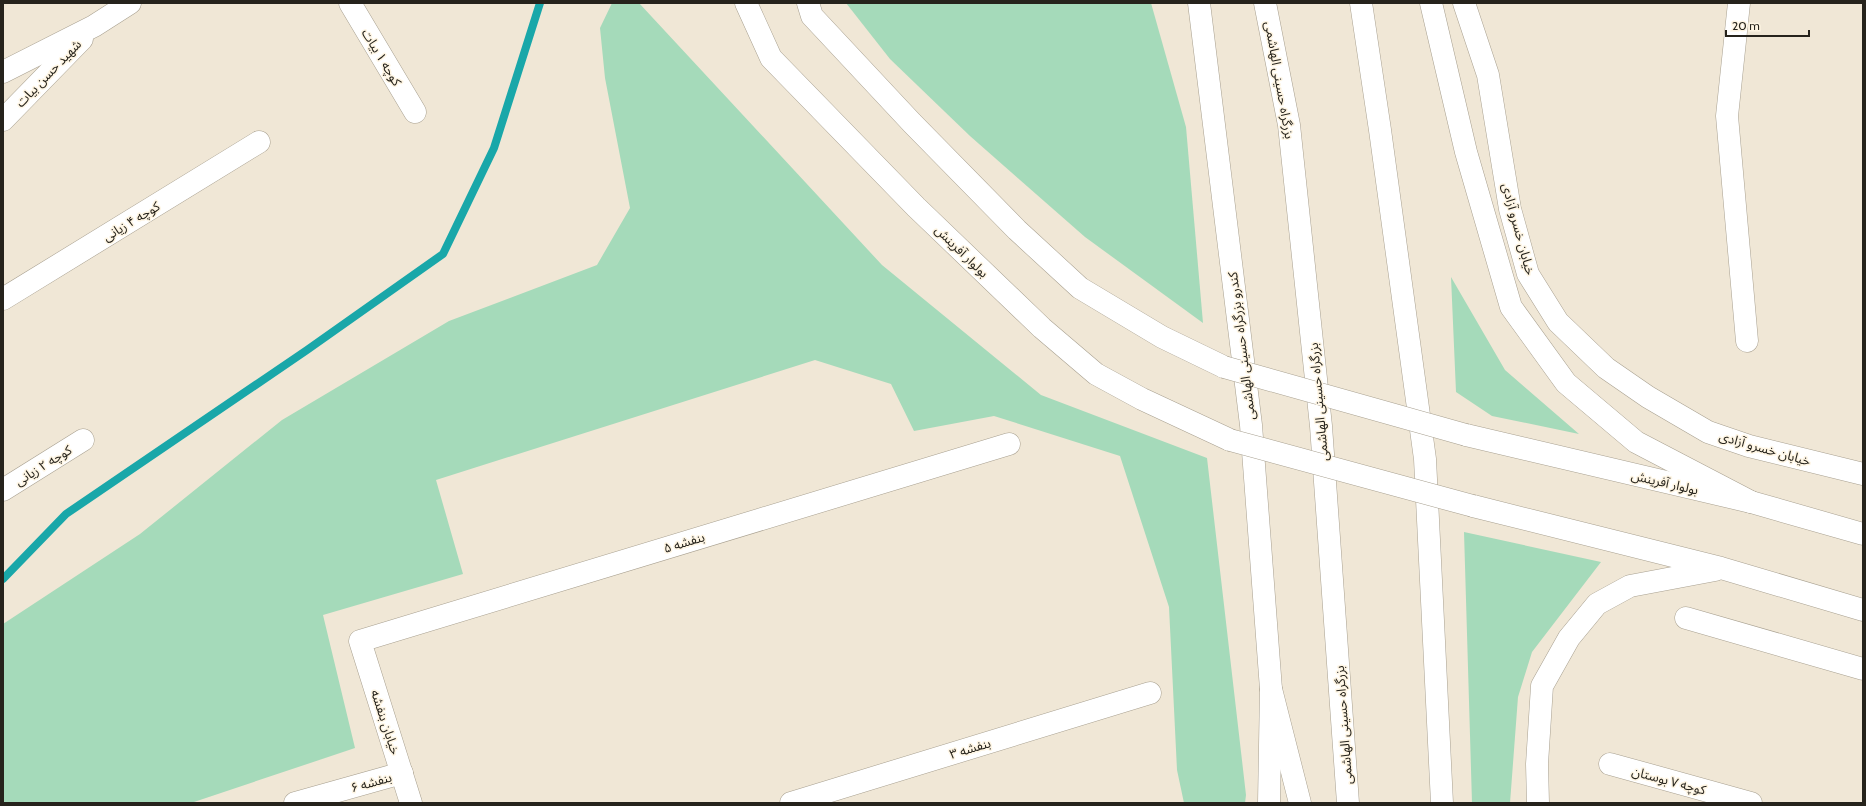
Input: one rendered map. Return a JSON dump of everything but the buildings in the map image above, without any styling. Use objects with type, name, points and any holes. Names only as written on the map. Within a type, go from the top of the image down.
[{"type":"main road","name":"شهید حسن بیات","points":[[3,72],[94,26],[130,3]]},
{"type":"main road","name":"کوچه ۱ بیات","points":[[350,3],[415,112]]},
{"type":"main road","name":"بولوار آفرینش","points":[[746,3],[771,58],[916,207],[1042,328],[1096,374],[1142,399],[1230,440],[1473,506],[1721,568]]},
{"type":"main road","name":"بولوار آفرینش","points":[[808,3],[812,16],[912,123],[1017,230],[1080,288],[1162,337],[1224,367],[1466,435],[1751,502],[1863,534]]},
{"type":"main road","name":"کندرو بزرگراه حسینی الهاشمی","points":[[1199,3],[1250,425],[1271,689]]},
{"type":"main road","name":"بزرگراه حسینی الهاشمی","points":[[1265,3],[1289,124],[1316,379],[1348,803]]},
{"type":"main road","points":[[1361,3],[1425,459],[1442,803]]},
{"type":"main road","points":[[1431,3],[1466,152],[1511,307],[1566,383],[1636,442],[1751,502]]},
{"type":"main road","name":"خیابان خسرو آزادی","points":[[1464,3],[1488,75],[1510,208],[1528,274],[1558,322],[1606,368],[1648,396],[1708,432],[1749,446],[1863,474]]},
{"type":"main road","points":[[1740,3],[1727,116],[1747,341]]},
{"type":"main road","name":"شهید حسن بیات","points":[[3,120],[94,26]]},
{"type":"main road","name":"کوچه ۴ زیانی","points":[[3,299],[259,142]]},
{"type":"main road","name":"کوچه ۲ زیانی","points":[[3,490],[83,440]]},
{"type":"main road","name":"بنفشه ۵","points":[[360,641],[1009,444]]},
{"type":"main road","points":[[1538,803],[1537,764],[1542,686],[1569,638],[1597,604],[1630,586],[1721,568],[1863,610]]},
{"type":"main road","points":[[1686,618],[1863,668]]},
{"type":"main road","name":"خیابان بنفشه","points":[[360,641],[411,803]]},
{"type":"main road","points":[[1269,803],[1271,689]]},
{"type":"main road","points":[[1271,689],[1300,803]]},
{"type":"main road","name":"بنفشه ۳","points":[[791,803],[1150,693]]},
{"type":"main road","name":"کوچه ۷ بوستان","points":[[1610,764],[1751,803]]},
{"type":"main road","name":"بنفشه ۶","points":[[295,803],[402,773]]},
{"type":"green space","points":[[612,3],[639,3],[882,265],[1041,395],[1207,458],[1246,795],[1245,803],[1184,803],[1177,770],[1169,607],[1120,456],[994,416],[914,431],[891,384],[815,360],[436,480],[463,574],[323,615],[355,748],[191,803],[3,803],[3,624],[140,534],[282,420],[449,321],[597,265],[630,208],[605,78],[600,28]]},
{"type":"green space","points":[[846,3],[1151,3],[1186,127],[1203,323],[1085,237],[970,136],[890,59]]},
{"type":"green space","points":[[1451,277],[1505,370],[1579,434],[1492,416],[1456,392]]},
{"type":"green space","points":[[1464,532],[1601,562],[1532,652],[1518,697],[1510,803],[1472,803]]},
{"type":"waterway","points":[[3,579],[66,514],[307,350],[443,254],[494,148],[540,3]]}]
